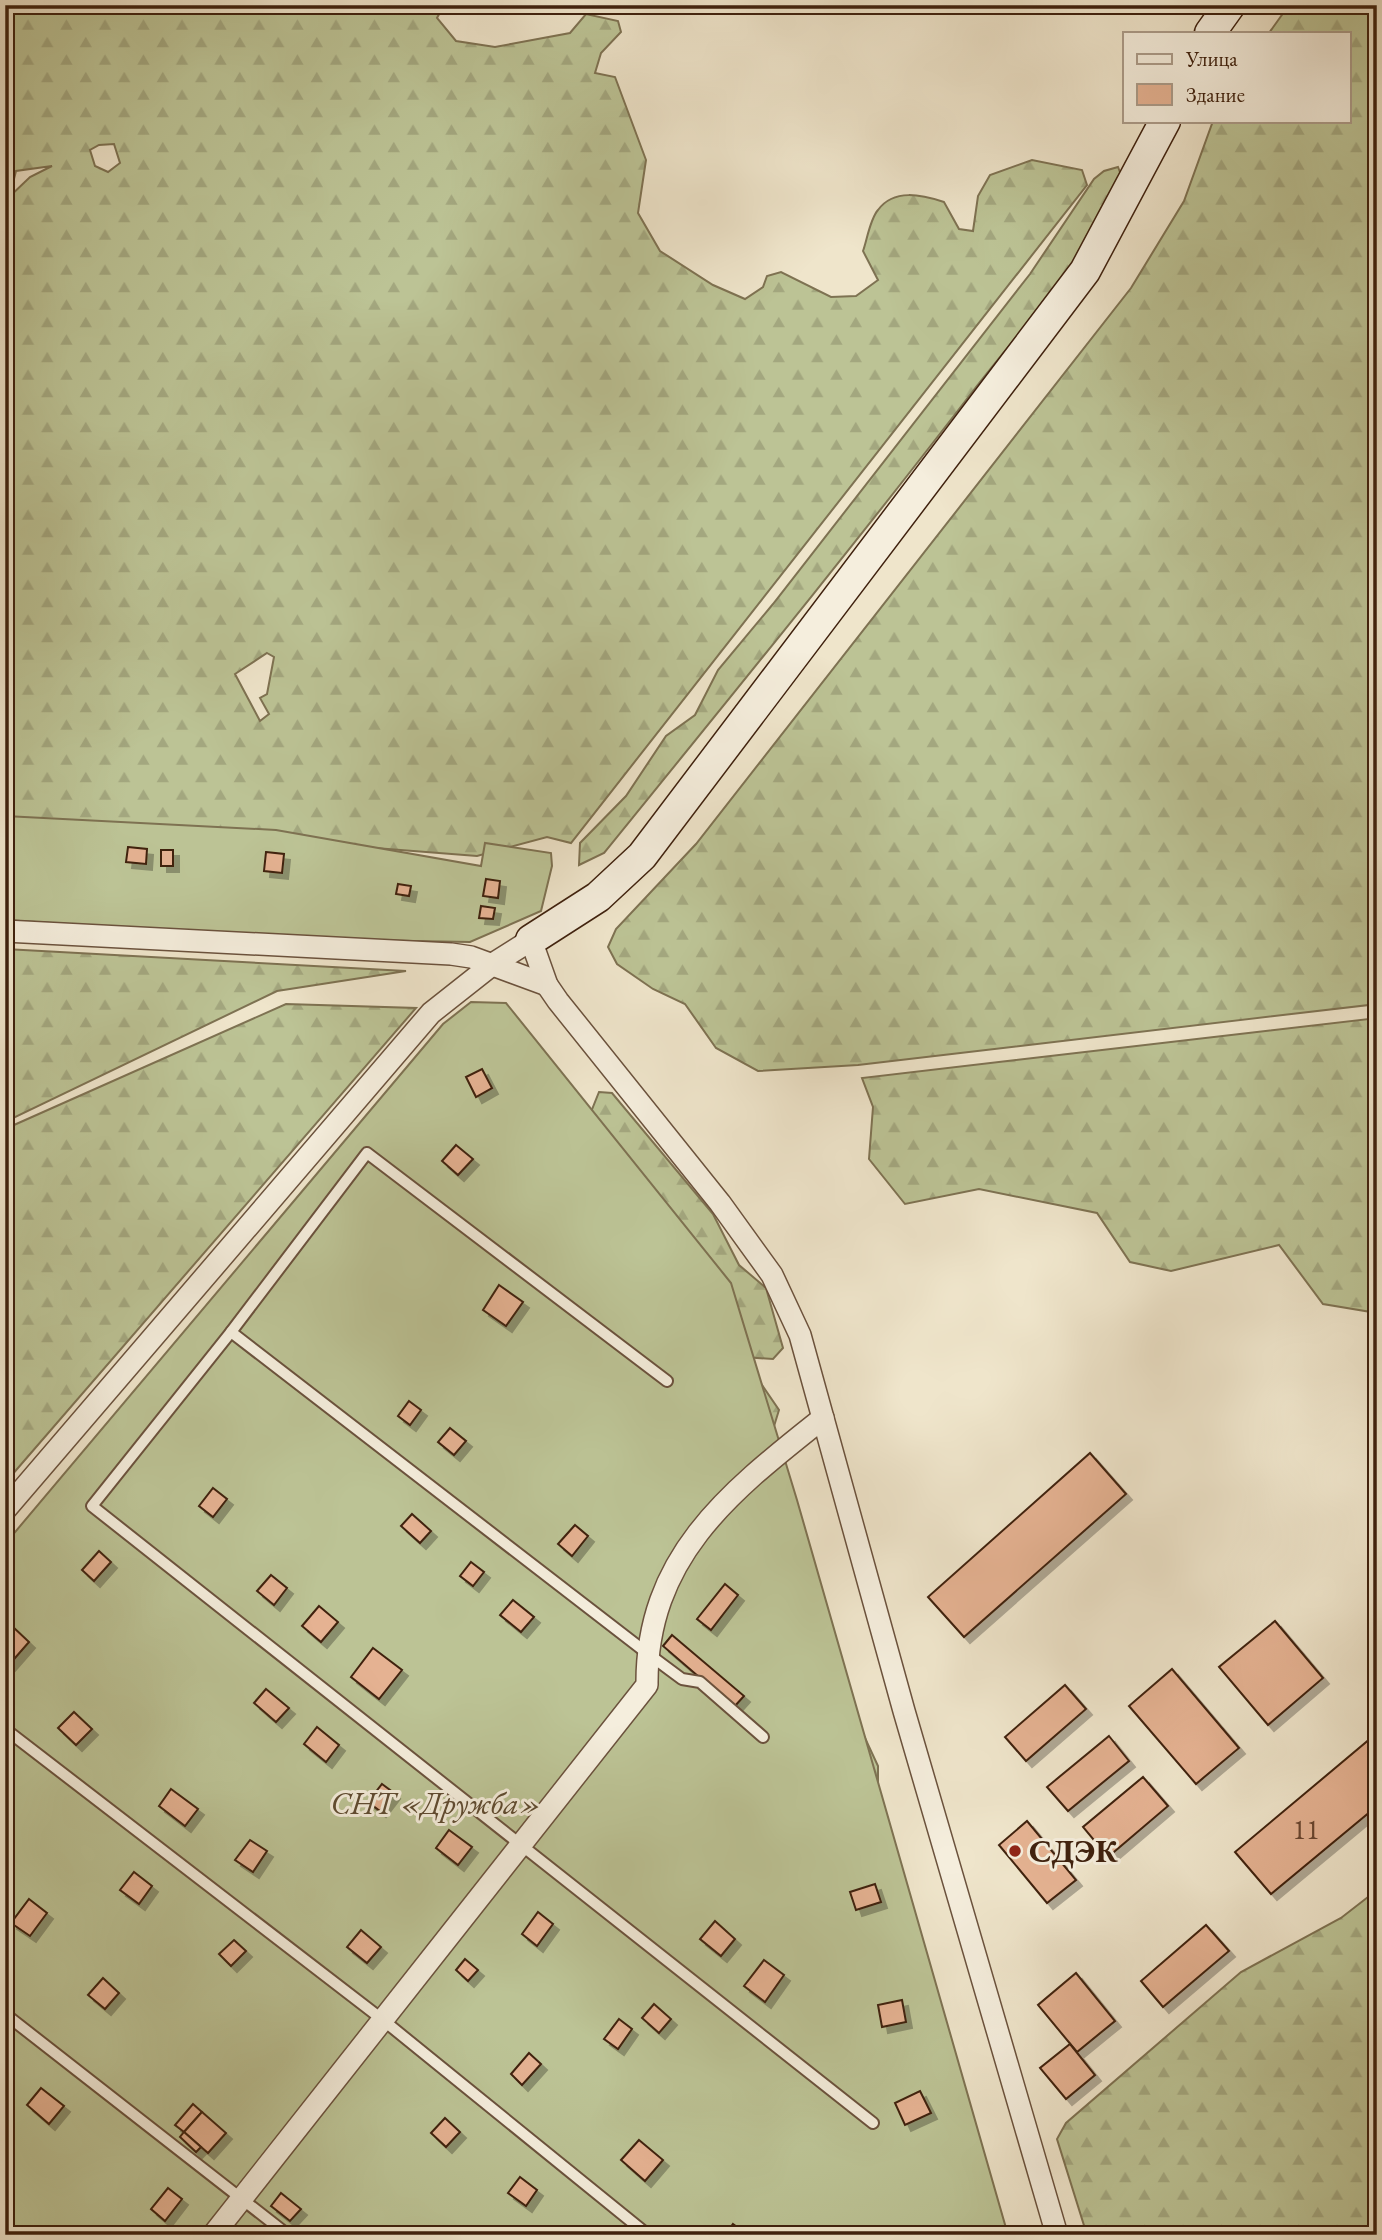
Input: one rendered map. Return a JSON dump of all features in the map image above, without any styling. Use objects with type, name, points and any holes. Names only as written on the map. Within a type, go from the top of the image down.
[{"type":"street","points":[[1211,32],[1230,5]]},
{"type":"street","points":[[5,1510],[375,1075],[431,1013],[493,964],[598,897],[642,856],[1085,271],[1164,122]]},
{"type":"street","points":[[5,930],[452,954],[493,964],[547,985]]},
{"type":"street","points":[[531,940],[547,985],[585,1037],[720,1203],[772,1275],[800,1335],[904,1711],[1057,2235]]},
{"type":"street","points":[[213,2235],[647,1685],[647,1653],[660,1596],[699,1528],[756,1471],[824,1418]]},
{"type":"lane","points":[[667,1381],[367,1153],[231,1332],[92,1506],[873,2123]]},
{"type":"lane","points":[[231,1332],[647,1653],[682,1679],[700,1682],[763,1737]]},
{"type":"lane","points":[[5,1729],[383,2020],[648,2235]]},
{"type":"lane","points":[[5,2014],[288,2235]]},
{"type":"green space","points":[[5,5],[444,5],[437,18],[456,41],[495,47],[570,33],[586,14],[618,21],[621,32],[601,53],[595,73],[615,77],[646,160],[638,213],[660,251],[713,285],[745,299],[763,287],[767,276],[781,272],[831,297],[856,296],[878,280],[863,251],[875,214],[892,198],[909,195],[944,202],[959,229],[973,231],[978,196],[990,175],[1032,160],[1082,170],[1087,185],[571,843],[547,837],[477,856],[5,819],[5,201],[30,177],[52,166],[16,171],[13,183],[5,189]],"holes":[[[114,144],[120,163],[108,172],[95,166],[90,150],[99,145]],[[267,653],[274,657],[267,694],[260,698],[269,714],[260,721],[235,674]]]},
{"type":"green space","points":[[1289,5],[1377,5],[1377,1004],[858,1065],[758,1071],[716,1048],[685,1004],[653,989],[617,964],[608,947],[616,929],[696,844],[1131,288],[1184,201],[1213,122],[1350,122],[1350,32],[1270,32]]},
{"type":"green space","points":[[1118,167],[1123,180],[1110,206],[1055,288],[604,853],[579,865],[580,843],[626,796],[666,736],[695,715],[718,670],[773,604],[1030,274],[1094,179],[1104,171]]},
{"type":"green space","points":[[5,816],[276,830],[481,866],[485,843],[551,853],[552,866],[541,911],[470,942],[302,939],[5,920]]},
{"type":"green space","points":[[5,949],[406,971],[277,991],[5,1122]]},
{"type":"green space","name":"СНТ «Дружба»","points":[[471,1002],[506,1003],[731,1283],[797,1500],[1008,2235],[5,2235],[5,1544],[443,1024]]},
{"type":"green space","points":[[286,1004],[416,1008],[5,1483],[5,1129]]},
{"type":"green space","points":[[1377,1018],[1377,1313],[1323,1304],[1279,1245],[1171,1271],[1130,1262],[1097,1213],[979,1189],[905,1204],[869,1159],[873,1107],[862,1078]]},
{"type":"green space","points":[[599,1092],[612,1093],[713,1214],[739,1265],[766,1288],[783,1348],[773,1359],[743,1357],[779,1410],[767,1449],[839,1682],[878,1766],[878,1789],[591,1112]]},
{"type":"green space","points":[[1377,1890],[1377,2235],[1087,2235],[1057,2139],[1066,2123],[1241,1972],[1341,1918]]},
{"type":"building","points":[[128,847],[147,849],[146,864],[126,862]]},
{"type":"building","points":[[161,850],[173,850],[173,866],[161,866]]},
{"type":"building","points":[[266,852],[284,854],[282,873],[264,871]]},
{"type":"building","points":[[486,879],[500,881],[498,898],[483,896]]},
{"type":"building","points":[[398,884],[411,886],[409,896],[396,894]]},
{"type":"building","points":[[481,906],[495,908],[493,919],[479,918]]},
{"type":"building","points":[[482,1069],[492,1088],[476,1097],[466,1077]]},
{"type":"building","points":[[456,1145],[473,1159],[458,1175],[442,1161]]},
{"type":"building","points":[[499,1285],[523,1302],[506,1326],[483,1310]]},
{"type":"building","points":[[409,1401],[421,1410],[410,1425],[398,1416]]},
{"type":"building","points":[[450,1428],[466,1441],[454,1455],[438,1442]]},
{"type":"building","points":[[1090,1453],[1126,1494],[964,1637],[928,1597]]},
{"type":"building","points":[[213,1488],[227,1499],[213,1517],[199,1506]]},
{"type":"building","points":[[412,1514],[431,1531],[420,1543],[401,1526]]},
{"type":"building","points":[[575,1525],[588,1536],[572,1556],[558,1544]]},
{"type":"building","points":[[99,1551],[111,1562],[94,1581],[82,1570]]},
{"type":"building","points":[[471,1562],[484,1572],[473,1586],[460,1576]]},
{"type":"building","points":[[271,1575],[287,1588],[274,1605],[257,1591]]},
{"type":"building","points":[[725,1584],[738,1595],[711,1630],[697,1619]]},
{"type":"building","points":[[513,1600],[534,1617],[521,1632],[500,1615]]},
{"type":"building","points":[[319,1606],[338,1622],[321,1642],[302,1626]]},
{"type":"building","points":[[1275,1621],[1323,1678],[1268,1725],[1219,1667]]},
{"type":"building","points":[[12,1626],[29,1642],[8,1666],[5,1633]]},
{"type":"building","points":[[672,1635],[744,1696],[734,1707],[663,1646]]},
{"type":"building","points":[[373,1648],[402,1670],[379,1699],[351,1677]]},
{"type":"building","points":[[1172,1669],[1239,1748],[1196,1784],[1129,1706]]},
{"type":"building","points":[[1065,1685],[1086,1709],[1026,1761],[1005,1737]]},
{"type":"building","points":[[266,1689],[289,1708],[276,1722],[254,1703]]},
{"type":"building","points":[[74,1712],[92,1729],[76,1745],[58,1728]]},
{"type":"building","points":[[317,1727],[339,1745],[326,1762],[304,1744]]},
{"type":"building","points":[[1377,1733],[1377,1806],[1271,1894],[1235,1852]]},
{"type":"building","points":[[1109,1736],[1129,1761],[1068,1811],[1047,1787]]},
{"type":"building","points":[[1143,1777],[1168,1806],[1108,1857],[1083,1827]]},
{"type":"building","points":[[382,1784],[394,1793],[380,1811],[368,1802]]},
{"type":"building","points":[[171,1789],[198,1809],[185,1826],[159,1806]]},
{"type":"building","points":[[1027,1821],[1076,1880],[1047,1903],[999,1845]]},
{"type":"building","points":[[449,1830],[472,1847],[458,1865],[436,1848]]},
{"type":"building","points":[[250,1840],[267,1851],[253,1872],[235,1860]]},
{"type":"building","points":[[134,1872],[152,1886],[139,1904],[120,1890]]},
{"type":"building","points":[[875,1884],[881,1902],[856,1910],[850,1892]]},
{"type":"building","points":[[29,1899],[47,1913],[30,1936],[11,1923]]},
{"type":"building","points":[[538,1912],[553,1924],[537,1946],[522,1934]]},
{"type":"building","points":[[715,1921],[735,1939],[721,1956],[700,1939]]},
{"type":"building","points":[[1206,1925],[1229,1951],[1163,2007],[1141,1981]]},
{"type":"building","points":[[361,1930],[381,1947],[367,1963],[347,1947]]},
{"type":"building","points":[[234,1940],[246,1951],[231,1966],[219,1954]]},
{"type":"building","points":[[465,1959],[478,1970],[468,1981],[456,1970]]},
{"type":"building","points":[[764,1960],[784,1975],[765,2002],[744,1986]]},
{"type":"building","points":[[1076,1973],[1115,2021],[1077,2052],[1038,2005]]},
{"type":"building","points":[[103,1978],[119,1993],[105,2009],[88,1995]]},
{"type":"building","points":[[902,2000],[906,2022],[882,2027],[878,2005]]},
{"type":"building","points":[[654,2004],[671,2019],[659,2033],[642,2018]]},
{"type":"building","points":[[619,2019],[632,2029],[618,2049],[604,2039]]},
{"type":"building","points":[[1070,2044],[1095,2075],[1066,2099],[1040,2068]]},
{"type":"building","points":[[529,2053],[541,2064],[522,2085],[511,2074]]},
{"type":"building","points":[[41,2088],[64,2106],[49,2124],[27,2105]]},
{"type":"building","points":[[920,2091],[931,2113],[905,2125],[895,2103]]},
{"type":"building","points":[[193,2104],[202,2112],[184,2132],[175,2125]]},
{"type":"building","points":[[202,2112],[226,2133],[208,2153],[184,2132]]},
{"type":"building","points":[[445,2118],[460,2132],[446,2147],[431,2133]]},
{"type":"building","points":[[184,2132],[201,2147],[196,2152],[180,2137]]},
{"type":"building","points":[[639,2140],[663,2160],[645,2181],[621,2160]]},
{"type":"building","points":[[520,2177],[537,2190],[526,2206],[508,2193]]},
{"type":"building","points":[[168,2188],[182,2199],[165,2221],[151,2209]]},
{"type":"building","points":[[281,2193],[301,2209],[290,2221],[271,2206]]},
{"type":"building","points":[[733,2224],[748,2235],[725,2235]]},
{"type":"place","name":"СДЭК","points":[[1015,1851]]}]
